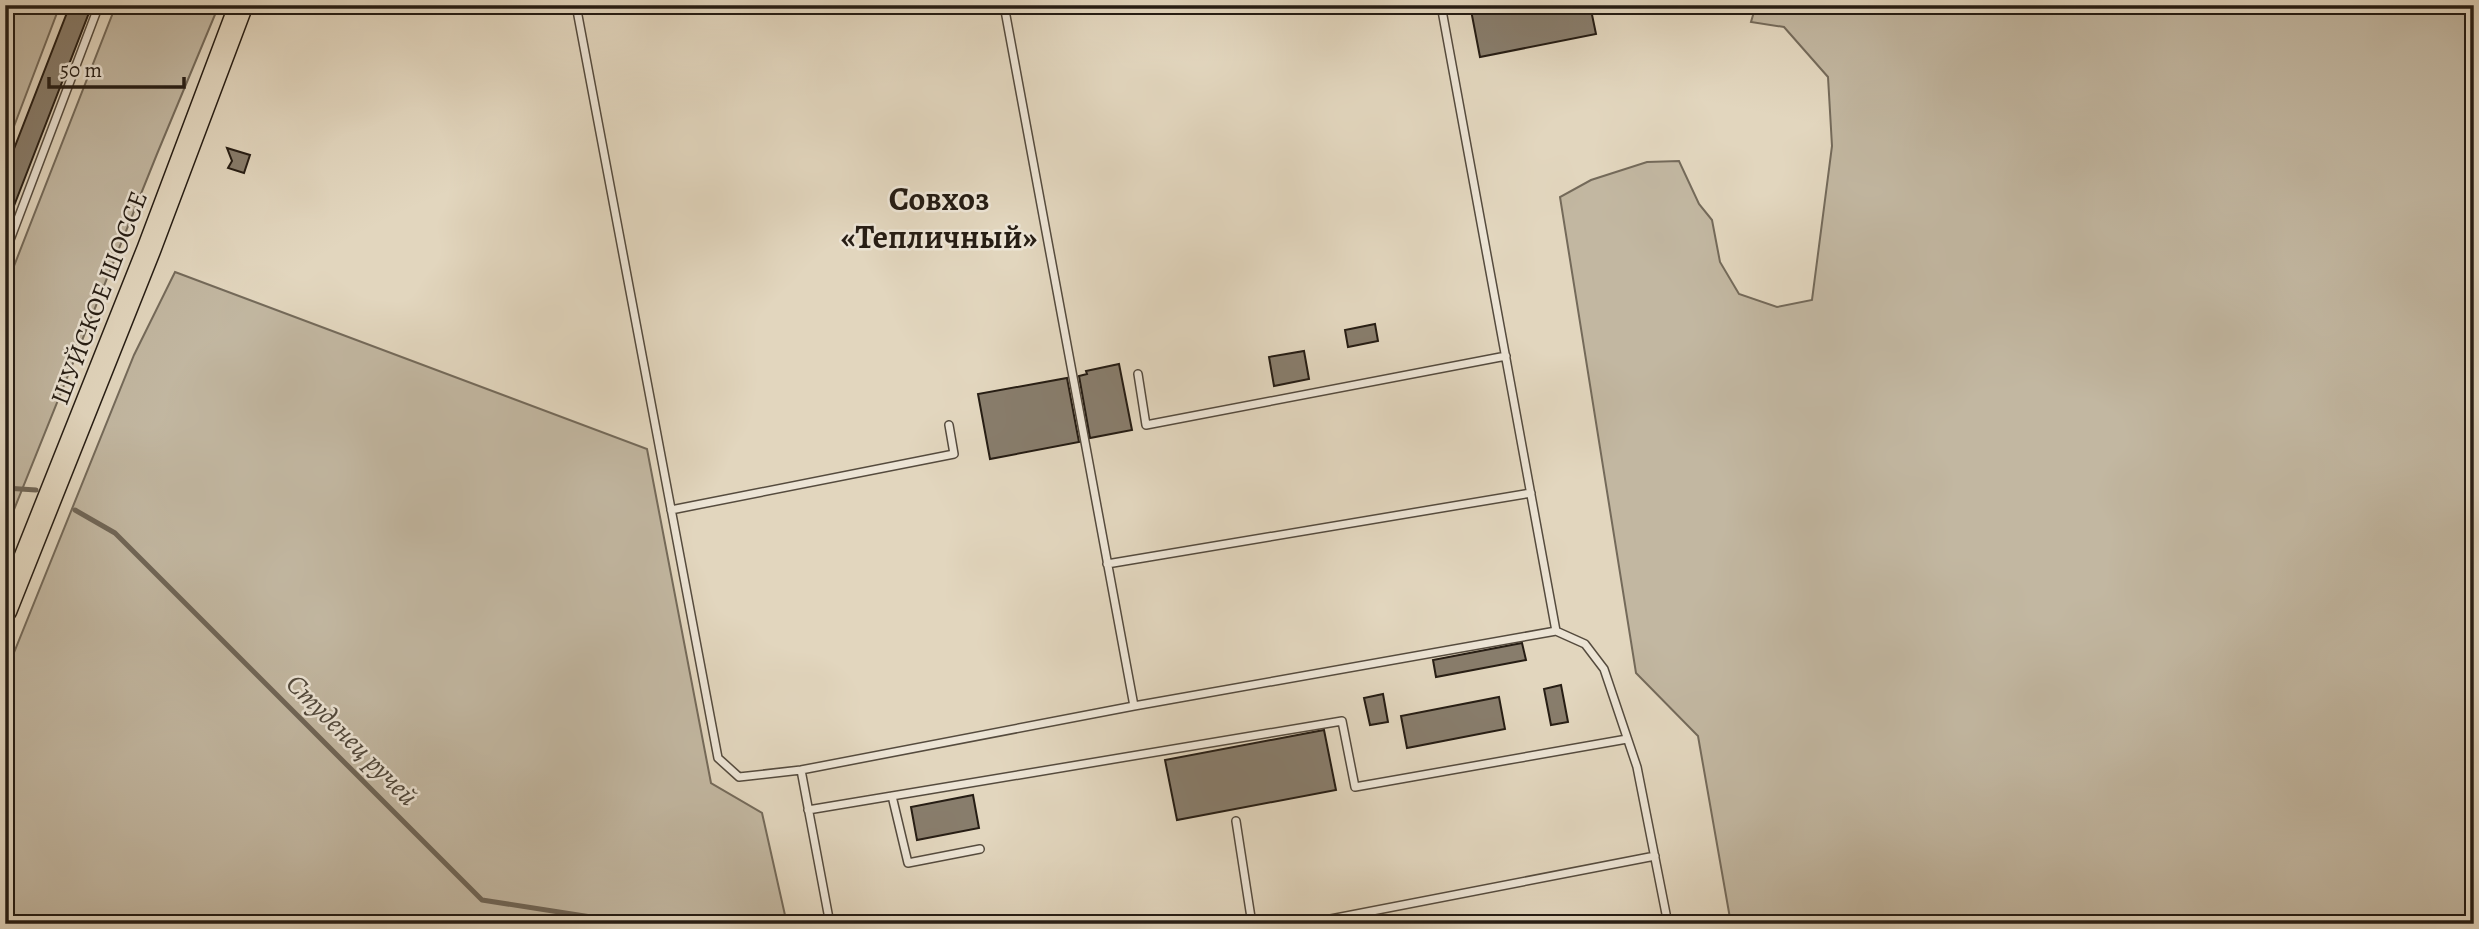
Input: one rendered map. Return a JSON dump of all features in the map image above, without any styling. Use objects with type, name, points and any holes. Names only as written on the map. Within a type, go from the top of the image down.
[{"type":"main road","name":"ШУЙСКОЕ ШОССЕ","points":[[5,610],[149,249],[241,5]]},
{"type":"lane","points":[[5,253],[99,5]]},
{"type":"lane","points":[[576,5],[718,758],[739,777],[801,770],[1133,706],[1556,631],[1586,644],[1604,669],[1637,767],[1668,924]]},
{"type":"lane","points":[[1004,5],[1133,706]]},
{"type":"lane","points":[[1441,5],[1556,631]]},
{"type":"lane","points":[[1138,374],[1146,425],[1506,356]]},
{"type":"lane","points":[[671,510],[954,454],[949,425]]},
{"type":"lane","points":[[1107,564],[1531,493]]},
{"type":"lane","points":[[808,810],[1342,721],[1355,787],[1627,739]]},
{"type":"lane","points":[[801,770],[830,924]]},
{"type":"lane","points":[[892,796],[908,863],[980,849]]},
{"type":"lane","points":[[1237,821],[1252,924]]},
{"type":"lane","points":[[1305,924],[1655,856]]},
{"type":"shaded area","points":[[9,5],[60,5],[5,150],[5,14]]},
{"type":"shaded area","points":[[116,5],[219,5],[5,532],[5,289]]},
{"type":"shaded area","points":[[1756,5],[2474,5],[2474,924],[1731,924],[1698,736],[1636,673],[1560,197],[1591,180],[1647,162],[1679,161],[1699,204],[1712,220],[1720,262],[1739,294],[1777,307],[1812,300],[1832,146],[1828,77],[1784,27],[1751,22]]},
{"type":"shaded area","points":[[175,272],[647,449],[711,783],[762,813],[787,924],[5,924],[5,675],[134,355]]},
{"type":"building","points":[[70,5],[92,5],[5,229],[5,172]]},
{"type":"building","points":[[1470,5],[1590,5],[1596,34],[1480,57]]},
{"type":"building","points":[[227,148],[250,155],[244,173],[228,168],[232,161]]},
{"type":"building","points":[[1375,324],[1378,341],[1348,347],[1345,330]]},
{"type":"building","points":[[1304,351],[1309,379],[1274,386],[1269,357]]},
{"type":"building","points":[[1119,364],[1132,430],[1090,438],[1079,376],[1087,374],[1086,371]]},
{"type":"building","points":[[1067,378],[1079,442],[990,459],[978,394]]},
{"type":"building","points":[[1522,643],[1526,660],[1436,677],[1433,660]]},
{"type":"building","points":[[1561,685],[1568,722],[1551,725],[1544,689]]},
{"type":"building","points":[[1383,694],[1388,722],[1370,725],[1364,698]]},
{"type":"building","points":[[1499,697],[1505,729],[1407,748],[1401,716]]},
{"type":"building","points":[[1324,730],[1336,790],[1177,820],[1165,760]]},
{"type":"building","points":[[973,795],[979,828],[917,840],[911,807]]},
{"type":"waterway","name":"Студенец ручей","points":[[5,488],[36,490]]},
{"type":"waterway","name":"Студенец ручей","points":[[75,510],[115,533],[482,900],[636,924]]},
{"type":"district","name":"Совхоз «Тепличный»","points":[[939,217]]}]
